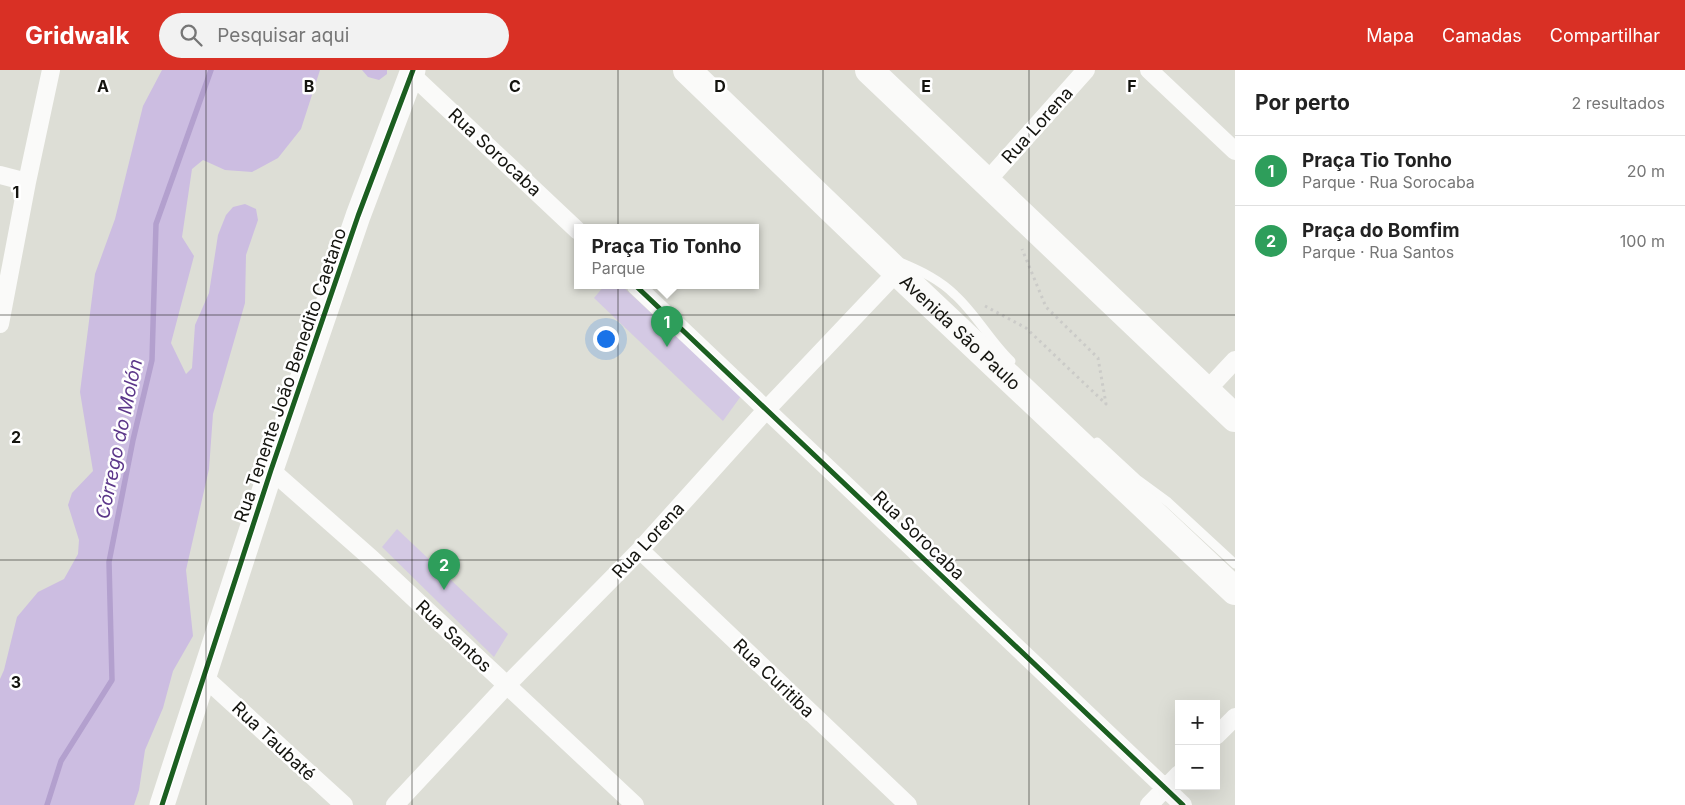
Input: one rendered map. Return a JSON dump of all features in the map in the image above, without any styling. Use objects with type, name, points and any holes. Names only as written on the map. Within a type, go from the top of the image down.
[{"type":"main road","name":"Avenida São Paulo","points":[[687,70],[1235,591]]},
{"type":"main road","points":[[869,70],[1235,418]]},
{"type":"street","points":[[0,324],[51,70]]},
{"type":"street","name":"Rua Lorena","points":[[987,181],[1086,70]]},
{"type":"street","points":[[1149,70],[1235,151]]},
{"type":"street","name":"Rua Sorocaba","points":[[412,72],[574,227]]},
{"type":"street","name":"Rua Tenente João Benedito Caetano","points":[[162,805],[271,470],[358,216],[412,72]]},
{"type":"street","points":[[0,175],[27,182]]},
{"type":"street","name":"Rua Lorena","points":[[394,805],[506,685],[640,550],[767,409],[888,262]]},
{"type":"street","name":"Rua Sorocaba","points":[[639,289],[1183,805]]},
{"type":"street","points":[[1206,391],[1235,360]]},
{"type":"street","name":"Rua Santos","points":[[271,470],[372,559],[635,805]]},
{"type":"street","name":"Rua Curitiba","points":[[640,550],[908,805]]},
{"type":"street","name":"Rua Taubaté","points":[[204,677],[344,805]]},
{"type":"street","points":[[1220,732],[1235,717]]},
{"type":"street","points":[[1149,805],[1175,778]]},
{"type":"lane","points":[[888,262],[918,270],[941,283],[956,295],[1005,356],[1019,369]]},
{"type":"lane","points":[[1088,434],[1138,480],[1168,502],[1235,564]]},
{"type":"path","points":[[978,302],[1026,328],[1106,404],[1098,358],[1046,307],[1022,248]]},
{"type":"shaded area","points":[[162,70],[320,70],[301,129],[278,158],[252,172],[225,170],[203,160],[192,169],[182,237],[194,256],[171,343],[186,374],[192,368],[195,325],[209,293],[218,235],[226,215],[233,207],[245,204],[256,209],[258,220],[246,255],[245,303],[213,414],[209,469],[186,570],[193,636],[173,671],[163,708],[145,750],[139,790],[134,805],[0,805],[0,679],[17,617],[38,592],[64,579],[78,554],[79,540],[68,505],[72,493],[93,471],[80,392],[95,274],[115,219],[143,106]]},
{"type":"shaded area","points":[[362,70],[387,70],[387,74],[379,80],[368,77]]},
{"type":"shaded area","points":[[602,289],[625,289],[741,396],[723,421],[594,298]]},
{"type":"shaded area","points":[[397,529],[508,634],[494,657],[382,547]]},
{"type":"waterway","name":"Córrego do Molón","points":[[47,805],[61,761],[112,680],[109,562],[133,440],[152,360],[156,224],[211,70]]},
{"type":"cycle path","points":[[162,805],[271,470],[358,216],[413,70]]},
{"type":"cycle path","points":[[639,289],[1183,805]]},
{"type":"place","name":"Praça Tio Tonho","points":[[667,347]]},
{"type":"place","name":"Praça do Bomfim","points":[[444,590]]}]
